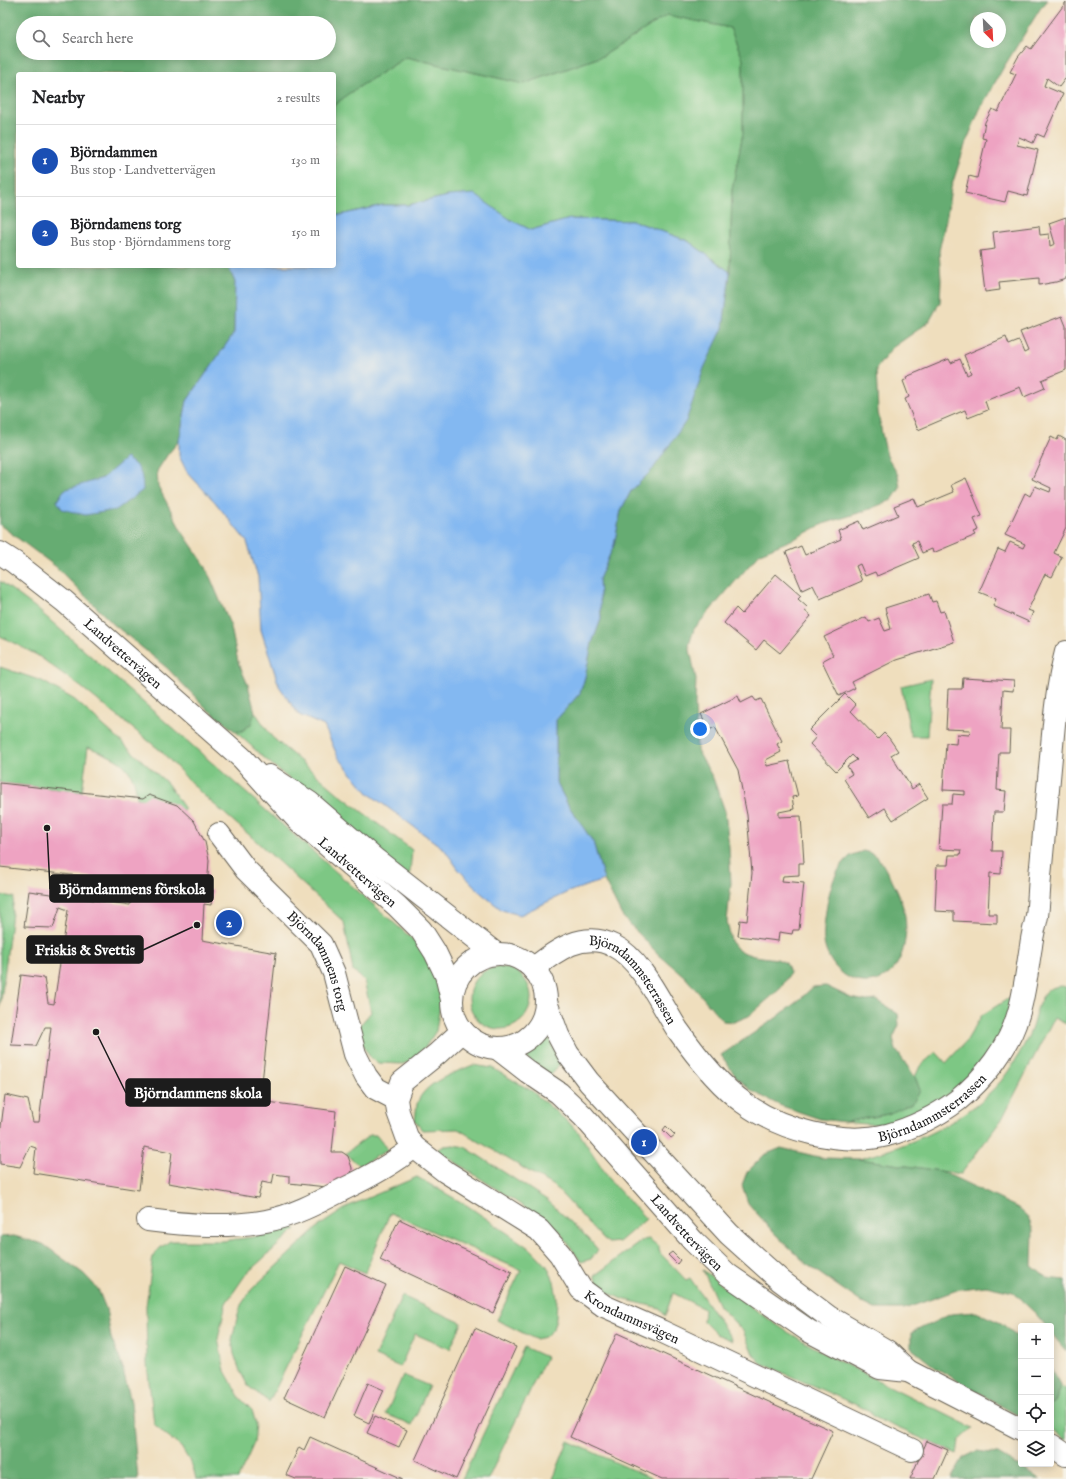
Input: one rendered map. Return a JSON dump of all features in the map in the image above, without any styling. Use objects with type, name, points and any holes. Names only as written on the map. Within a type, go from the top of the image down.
[{"type":"street","name":"Landvettervägen","points":[[0,553],[64,601],[242,758],[297,819],[397,906],[421,930],[436,952],[443,969],[452,1000]]},
{"type":"street","name":"Björndammsterrassen","points":[[533,969],[559,949],[573,943],[590,940],[606,942],[617,947],[624,952],[640,969],[677,1028],[721,1083],[744,1104],[765,1116],[793,1128],[816,1134],[854,1138],[885,1135],[910,1127],[938,1114],[960,1098],[978,1082],[1004,1047],[1018,1016],[1036,917],[1055,717],[1062,665],[1066,652]]},
{"type":"street","name":"Landvettervägen","points":[[242,758],[310,803],[376,860],[496,954]]},
{"type":"street","name":"Björndammens torg","points":[[219,834],[246,870],[321,944],[334,973],[355,1054],[366,1076],[375,1088],[396,1099]]},
{"type":"street","points":[[496,954],[514,956],[524,961],[533,969],[543,984],[546,1002],[541,1023],[532,1036],[512,1047],[497,1048],[478,1043],[462,1031],[454,1016],[452,992],[457,980],[465,968],[476,960],[496,954]]},
{"type":"street","name":"Landvettervägen","points":[[546,1002],[558,1035],[568,1054],[589,1082],[729,1234],[793,1290],[829,1318],[887,1351],[908,1371],[1018,1427]]},
{"type":"street","points":[[396,1099],[402,1082],[437,1054],[462,1031]]},
{"type":"street","name":"Landvettervägen","points":[[497,1048],[528,1072],[559,1093],[583,1116],[693,1241],[727,1274],[809,1331],[880,1368],[908,1371]]},
{"type":"street","name":"Krondammsvägen","points":[[396,1099],[403,1129],[414,1147],[446,1172],[539,1230],[560,1254],[581,1289],[604,1306],[674,1337],[912,1450]]},
{"type":"street","points":[[148,1220],[178,1224],[218,1226],[266,1221],[290,1214],[320,1201],[380,1171],[414,1147]]},
{"type":"street","points":[[1054,1447],[1066,1455]]},
{"type":"green space","points":[[0,0],[1048,0],[1040,9],[1005,65],[980,109],[965,145],[951,188],[939,251],[941,280],[940,302],[929,322],[892,348],[876,369],[878,412],[882,434],[887,456],[898,475],[900,488],[892,500],[862,512],[823,524],[796,538],[760,553],[694,629],[689,645],[696,679],[695,703],[697,750],[713,778],[725,811],[731,883],[727,921],[731,941],[739,951],[754,956],[777,959],[786,963],[790,973],[781,988],[749,1016],[734,1022],[723,1021],[685,977],[658,954],[622,916],[604,880],[593,842],[568,805],[556,782],[556,720],[580,693],[585,677],[592,643],[601,619],[599,579],[614,545],[621,510],[631,491],[653,469],[723,328],[730,272],[732,190],[743,133],[743,59],[730,28],[667,15],[603,56],[524,84],[406,57],[348,94],[336,104],[336,72],[16,72],[16,268],[229,268],[235,282],[234,333],[187,401],[179,441],[157,471],[158,486],[181,530],[205,565],[231,627],[238,662],[248,685],[255,712],[251,724],[242,731],[236,732],[207,709],[167,668],[112,623],[55,566],[0,525]],"holes":[[[103,478],[57,501],[64,491]]]},
{"type":"green space","points":[[667,15],[730,28],[743,59],[743,133],[732,190],[730,272],[688,241],[634,221],[570,219],[531,230],[511,220],[448,196],[408,205],[383,205],[340,215],[336,214],[336,104],[348,94],[406,57],[524,84],[603,56]]},
{"type":"green space","points":[[0,581],[36,608],[418,944],[436,976],[441,999],[436,1031],[426,1046],[413,1060],[403,1064],[378,1063],[370,1057],[365,1049],[356,1030],[371,1012],[364,980],[353,971],[344,922],[255,840],[201,793],[161,751],[81,687],[37,655],[0,636]]},
{"type":"green space","points":[[0,667],[42,681],[75,700],[167,783],[185,809],[178,812],[137,798],[135,786],[128,770],[115,759],[88,747],[82,792],[0,783]]},
{"type":"green space","points":[[931,679],[927,736],[911,736],[901,686]]},
{"type":"green space","points":[[255,712],[272,737],[339,794],[412,850],[410,872],[407,878],[263,757],[236,732],[246,727]]},
{"type":"green space","points":[[863,851],[874,855],[883,865],[899,896],[906,921],[904,944],[896,965],[890,973],[881,979],[870,982],[854,980],[840,971],[829,958],[824,939],[824,924],[828,901],[838,870],[849,857]]},
{"type":"green space","points":[[0,895],[14,897],[0,1009]]},
{"type":"green space","points":[[494,967],[506,967],[522,976],[529,986],[531,998],[529,1010],[522,1020],[506,1029],[494,1029],[483,1024],[474,1015],[469,1004],[469,992],[474,981],[483,972]]},
{"type":"green space","points":[[826,986],[851,998],[867,1001],[877,1000],[898,1014],[899,1025],[893,1038],[896,1050],[915,1077],[920,1090],[913,1103],[888,1114],[845,1122],[820,1119],[779,1105],[752,1091],[737,1078],[721,1055],[776,1018],[813,987]]},
{"type":"green space","points":[[1061,986],[1066,987],[1066,1024],[1054,1018],[1002,1119],[961,1174],[859,1159],[891,1149],[937,1130],[980,1102],[1001,1081],[1017,1058],[1029,1036],[1042,997],[1048,990]]},
{"type":"green space","points":[[1014,995],[1004,1033],[968,1083],[907,1119],[887,1124],[845,1122],[888,1114],[920,1090],[915,1077],[920,1066],[936,1052],[946,1063],[967,1040],[982,1015]]},
{"type":"green space","points":[[547,1034],[561,1062],[551,1075],[522,1055]]},
{"type":"green space","points":[[473,1065],[492,1068],[532,1091],[577,1130],[612,1183],[646,1219],[619,1242],[609,1243],[604,1240],[555,1187],[458,1129],[422,1130],[415,1120],[417,1104],[421,1096],[440,1079]]},
{"type":"green space","points":[[370,1135],[376,1135],[388,1150],[359,1166],[346,1153]]},
{"type":"green space","points":[[454,1145],[465,1147],[547,1200],[589,1239],[598,1250],[591,1259],[581,1262],[559,1230],[437,1150],[444,1146]]},
{"type":"green space","points":[[781,1148],[823,1158],[859,1159],[941,1171],[1018,1208],[1028,1217],[1033,1231],[1032,1266],[1047,1278],[1066,1280],[1066,1351],[1054,1337],[1054,1323],[1044,1323],[1013,1292],[986,1286],[960,1289],[904,1309],[875,1309],[861,1302],[809,1266],[774,1233],[748,1203],[742,1185],[747,1172],[764,1155]]},
{"type":"green space","points":[[417,1177],[468,1206],[532,1250],[547,1266],[554,1281],[557,1298],[556,1318],[553,1329],[545,1337],[535,1339],[497,1320],[521,1270],[390,1213],[365,1273],[339,1261],[269,1402],[248,1386],[240,1371],[234,1354],[232,1340],[241,1305],[252,1289],[319,1226],[349,1206]]},
{"type":"green space","points":[[293,1226],[296,1229],[246,1274],[226,1303],[218,1339],[225,1371],[240,1398],[252,1410],[256,1424],[254,1443],[238,1479],[196,1479],[193,1467],[181,1447],[154,1424],[147,1364],[146,1306],[153,1256],[160,1248],[170,1241],[223,1241],[253,1237]]},
{"type":"green space","points":[[14,1236],[43,1244],[84,1274],[98,1289],[106,1309],[111,1338],[121,1362],[131,1402],[138,1479],[0,1479],[0,1237]]},
{"type":"green space","points":[[649,1239],[658,1246],[660,1253],[686,1280],[690,1278],[733,1341],[716,1334],[703,1321],[704,1309],[673,1293],[665,1316],[660,1308],[622,1299],[605,1291],[594,1276],[643,1240]]},
{"type":"green space","points":[[703,1270],[745,1303],[786,1331],[831,1357],[973,1428],[959,1441],[957,1454],[873,1417],[870,1411],[761,1363],[753,1354],[743,1331],[719,1306]]},
{"type":"green space","points":[[402,1296],[462,1323],[450,1349],[415,1334],[400,1367],[375,1356]]},
{"type":"green space","points":[[976,1312],[1001,1323],[1018,1337],[1018,1415],[936,1368],[911,1348],[911,1333],[951,1314]]},
{"type":"green space","points":[[524,1347],[546,1357],[488,1479],[462,1479]]},
{"type":"green space","points":[[1054,1374],[1061,1386],[1054,1403]]},
{"type":"green space","points":[[403,1375],[429,1386],[412,1425],[386,1414]]},
{"type":"green space","points":[[1061,1386],[1066,1389],[1066,1440],[1054,1432],[1055,1402]]},
{"type":"green space","points":[[568,1441],[653,1479],[553,1479]]},
{"type":"green space","points":[[977,1451],[998,1454],[1040,1479],[951,1479],[963,1458]]},
{"type":"water","points":[[474,194],[511,220],[531,230],[570,219],[634,221],[688,241],[730,272],[723,328],[704,368],[686,421],[653,469],[631,491],[621,510],[614,545],[599,579],[601,619],[592,643],[585,677],[580,693],[556,720],[556,782],[568,805],[593,842],[604,880],[568,892],[520,915],[502,910],[481,893],[459,870],[444,849],[368,793],[338,757],[324,726],[299,715],[279,686],[261,630],[258,577],[247,542],[215,502],[187,472],[179,456],[179,441],[187,401],[234,333],[235,282],[229,268],[336,268],[336,214],[340,215],[383,205],[408,205],[448,196]]},
{"type":"water","points":[[126,458],[140,471],[143,490],[116,510],[85,515],[62,509],[57,501],[64,490],[103,478]]},
{"type":"building","points":[[1066,2],[1066,79],[1059,87],[1047,78],[1044,86],[1063,94],[1044,137],[1037,134],[1033,143],[1019,137],[1017,145],[1038,150],[1027,196],[1008,191],[1005,202],[965,193],[969,176],[977,178],[986,139],[982,138],[985,122],[992,109],[998,112],[1016,74],[1010,72],[1018,57],[1027,46],[1031,49]]},
{"type":"building","points":[[1066,217],[1066,279],[1039,285],[1039,278],[999,282],[1000,290],[985,292],[980,251],[995,249],[993,232],[1039,226],[1040,235],[1049,234],[1050,246],[1055,244],[1049,223]]},
{"type":"building","points":[[1062,316],[1066,326],[1066,370],[1042,380],[1045,388],[1024,397],[1020,387],[985,401],[988,410],[968,418],[965,410],[918,430],[905,399],[909,397],[903,381],[907,379],[906,377],[949,359],[951,363],[960,359],[967,375],[971,373],[964,355],[1006,337],[1009,345],[1019,341],[1024,353],[1028,351],[1020,332]]},
{"type":"building","points":[[1059,436],[1066,440],[1066,528],[1054,553],[1062,557],[1052,577],[1045,574],[1028,610],[1033,612],[1029,622],[993,606],[996,599],[979,592],[998,549],[1005,552],[1010,542],[1023,548],[1025,544],[1005,535],[1025,493],[1030,496],[1035,486],[1050,492],[1051,488],[1032,479],[1051,437],[1057,440]]},
{"type":"building","points":[[966,478],[982,516],[974,519],[979,530],[974,532],[976,535],[933,553],[932,549],[922,553],[917,541],[912,543],[919,558],[877,576],[875,572],[865,576],[860,564],[856,566],[862,581],[820,599],[813,585],[802,590],[786,552],[801,546],[805,555],[841,539],[838,530],[859,521],[863,530],[898,515],[894,506],[914,498],[918,507],[954,492],[951,485]]},
{"type":"building","points":[[776,574],[801,596],[798,599],[807,607],[804,610],[811,616],[780,653],[764,640],[756,650],[724,623],[736,608],[742,614]]},
{"type":"building","points":[[929,594],[932,602],[936,601],[940,612],[944,611],[954,642],[896,660],[852,682],[855,688],[839,696],[822,661],[833,655],[824,637],[866,617],[869,622],[879,618],[885,631],[891,629],[885,608]]},
{"type":"building","points":[[963,678],[1014,681],[1013,691],[1003,690],[1001,730],[1010,730],[1009,752],[999,752],[997,790],[1006,791],[1004,812],[994,812],[992,851],[1002,851],[1001,874],[990,873],[988,914],[997,914],[997,923],[954,921],[954,912],[935,911],[937,865],[948,865],[949,855],[960,855],[961,850],[939,849],[942,804],[952,804],[953,794],[965,795],[965,791],[943,790],[946,743],[956,744],[957,734],[969,735],[970,730],[946,729],[948,689],[962,689]]},
{"type":"building","points":[[845,694],[856,705],[851,711],[878,739],[884,733],[889,738],[898,751],[891,755],[912,789],[919,784],[928,798],[893,820],[885,808],[869,818],[844,779],[852,774],[847,766],[857,760],[852,755],[836,771],[810,744],[816,737],[809,730]]},
{"type":"building","points":[[738,696],[741,703],[753,697],[756,701],[761,699],[782,741],[777,744],[781,752],[766,760],[767,766],[789,761],[798,796],[792,797],[794,809],[779,812],[779,817],[801,816],[804,863],[799,863],[799,875],[783,876],[782,881],[804,883],[799,930],[793,930],[792,934],[779,932],[778,941],[738,936],[740,920],[747,921],[752,873],[747,815],[738,770],[715,727],[709,730],[701,714]]},
{"type":"building","points":[[0,783],[143,799],[149,795],[177,805],[194,821],[205,842],[209,860],[207,890],[213,890],[211,905],[204,904],[202,940],[276,953],[260,1101],[336,1111],[332,1152],[342,1152],[348,1156],[352,1168],[351,1177],[336,1188],[289,1183],[289,1176],[274,1174],[272,1184],[262,1182],[258,1198],[168,1183],[172,1152],[144,1147],[139,1190],[33,1173],[36,1148],[30,1146],[20,1167],[0,1164],[0,1135],[5,1095],[28,1100],[33,1122],[39,1122],[51,1027],[45,1027],[36,1046],[11,1045],[21,975],[44,978],[48,1003],[54,1004],[68,910],[60,907],[53,928],[24,927],[29,891],[130,905],[134,882],[0,867]]},
{"type":"building","points":[[666,1126],[675,1135],[671,1138],[663,1130]]},
{"type":"building","points":[[399,1219],[512,1272],[493,1313],[380,1260]]},
{"type":"building","points":[[672,1252],[680,1260],[677,1264],[668,1255]]},
{"type":"building","points":[[345,1266],[386,1285],[325,1417],[284,1398]]},
{"type":"building","points":[[475,1328],[516,1347],[456,1479],[415,1460]]},
{"type":"building","points":[[617,1333],[833,1431],[811,1479],[662,1479],[570,1437]]},
{"type":"building","points":[[368,1383],[384,1390],[369,1423],[354,1416]]},
{"type":"building","points":[[375,1416],[407,1430],[399,1447],[367,1433]]},
{"type":"building","points":[[310,1437],[403,1479],[296,1479],[286,1475],[299,1447],[304,1450]]},
{"type":"building","points":[[927,1441],[948,1450],[935,1479],[910,1479]]},
{"type":"place","name":"Björndammens förskola","points":[[47,828]]},
{"type":"place","name":"Björndamens torg","points":[[229,923]]},
{"type":"place","name":"Friskis & Svettis","points":[[197,925]]},
{"type":"place","name":"Björndammens skola","points":[[96,1032]]},
{"type":"place","name":"Björndammen","points":[[644,1142]]}]
